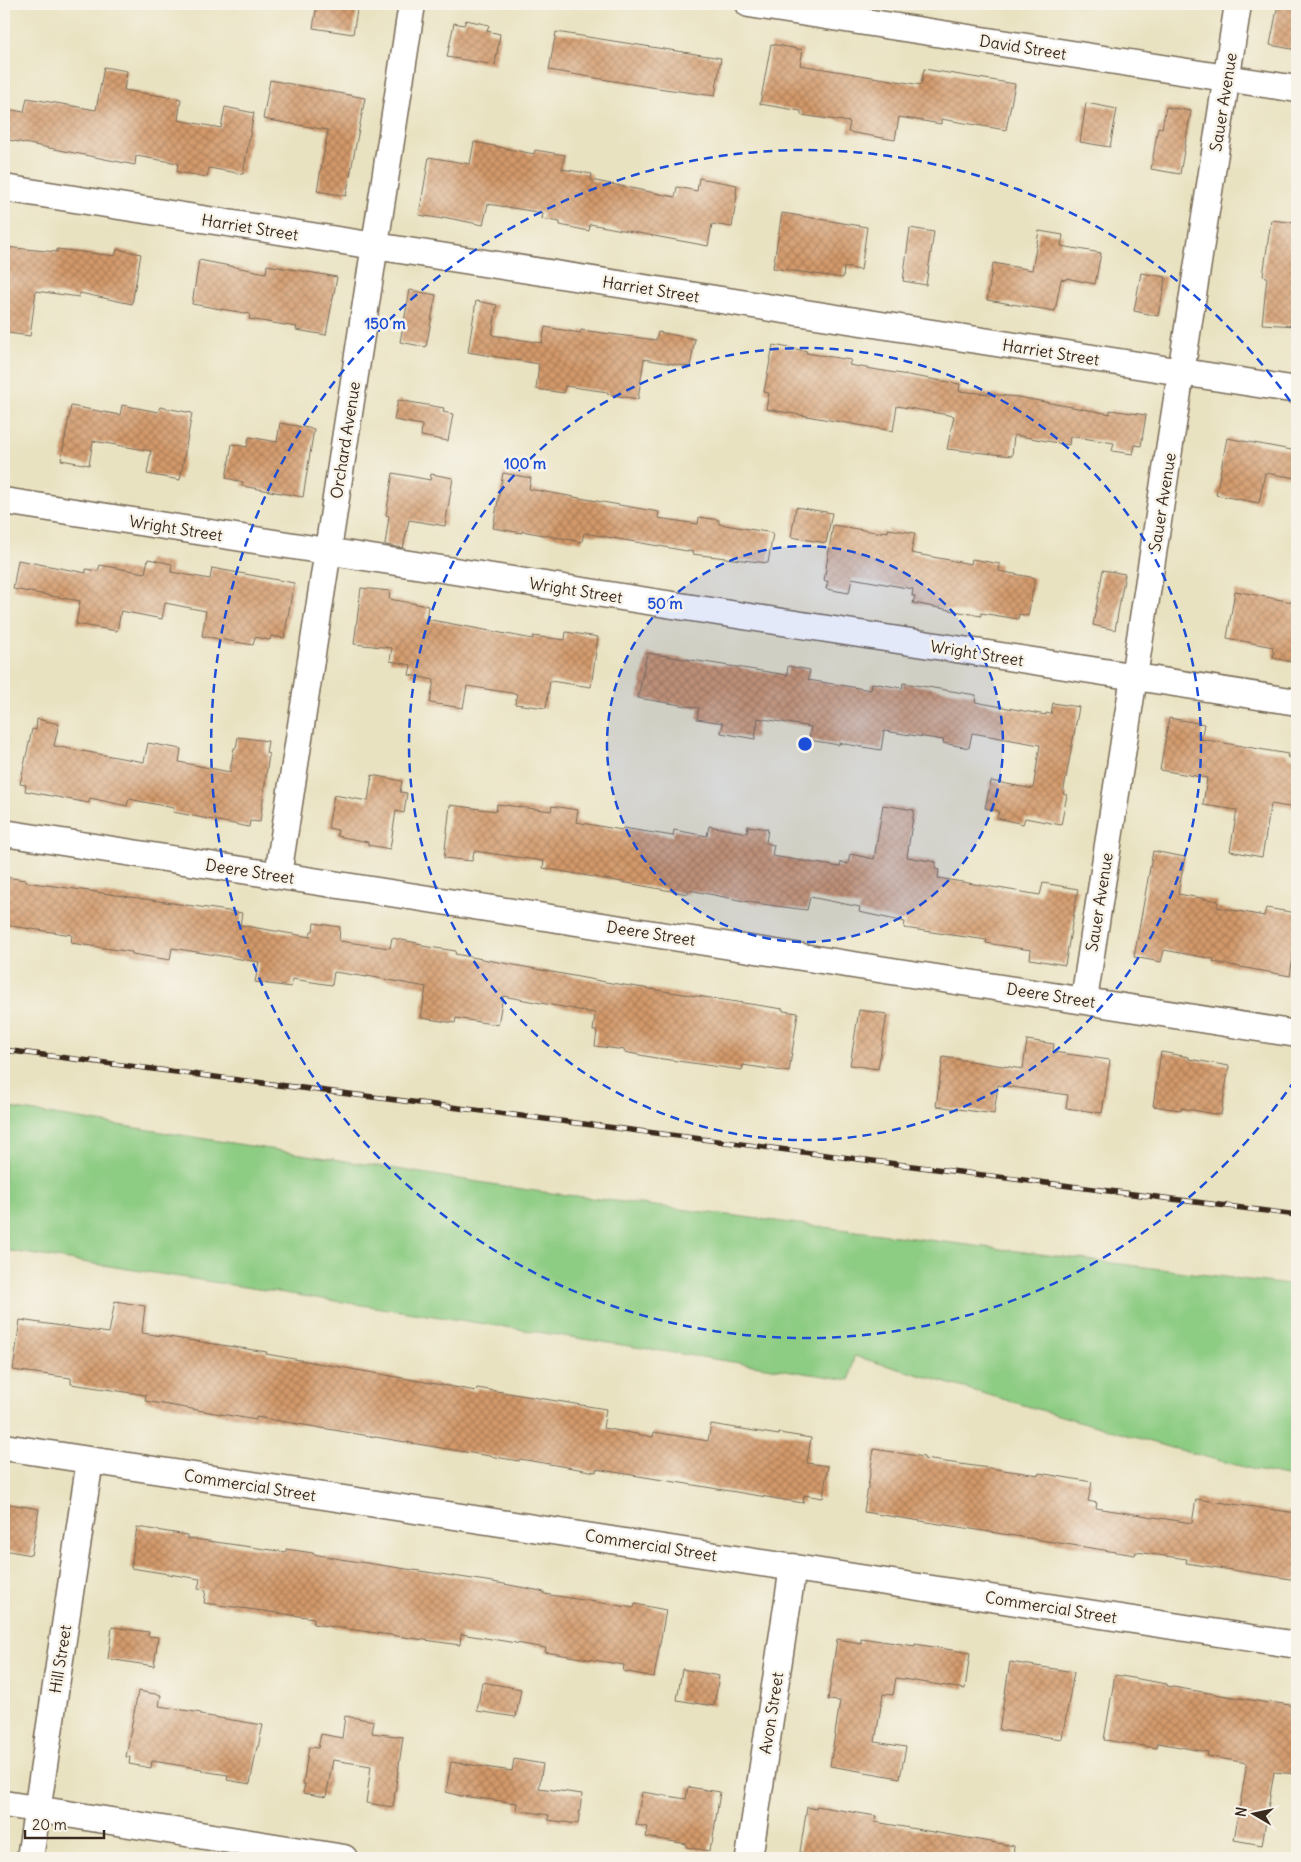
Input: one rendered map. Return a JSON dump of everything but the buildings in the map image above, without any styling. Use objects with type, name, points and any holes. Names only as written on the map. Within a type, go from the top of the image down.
[{"type":"street","name":"Orchard Avenue","points":[[278,875],[412,4]]},
{"type":"street","name":"David Street","points":[[749,4],[1297,89]]},
{"type":"street","name":"Sauer Avenue","points":[[1084,1000],[1238,4]]},
{"type":"street","name":"Harriet Street","points":[[4,188],[1297,390]]},
{"type":"street","name":"Wright Street","points":[[4,501],[1297,702]]},
{"type":"street","name":"Deere Street","points":[[4,833],[1297,1034]]},
{"type":"street","name":"Commercial Street","points":[[4,1447],[1297,1645]]},
{"type":"street","name":"Hill Street","points":[[30,1858],[90,1460]]},
{"type":"street","name":"Avon Street","points":[[749,1858],[793,1567]]},
{"type":"street","points":[[4,1804],[344,1858]]},
{"type":"green space","points":[[4,1107],[535,1191],[1297,1286],[1297,1478],[1255,1470],[1172,1448],[854,1356],[850,1380],[4,1250]]},
{"type":"railway","points":[[4,1050],[1297,1215]]}]
